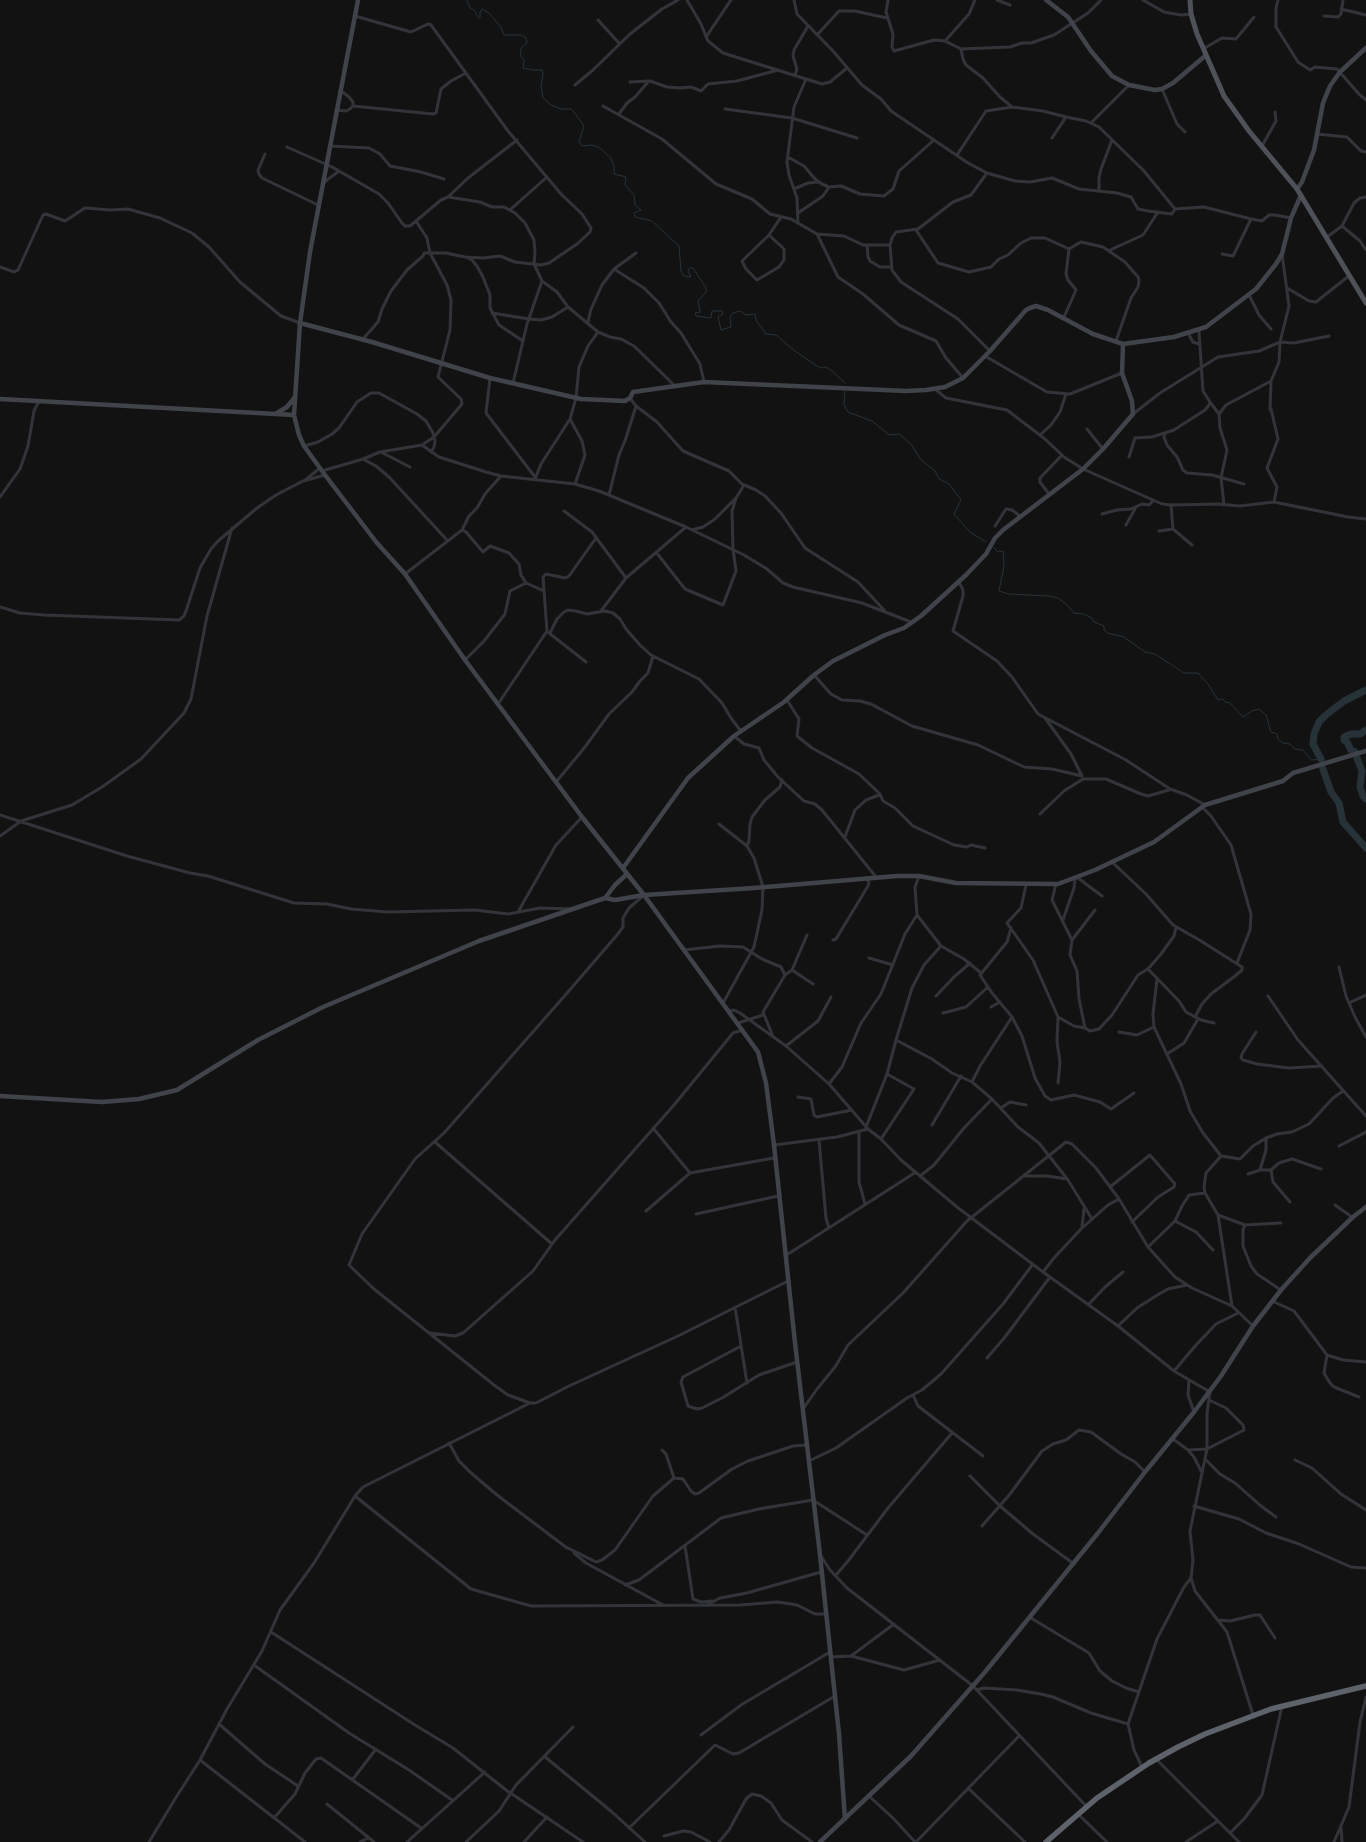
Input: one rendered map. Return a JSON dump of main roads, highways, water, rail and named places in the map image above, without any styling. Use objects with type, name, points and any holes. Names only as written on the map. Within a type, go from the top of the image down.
[{"type":"highway","points":[[1046,1842],[1078,1814],[1142,1767],[1205,1734],[1282,1706],[1366,1686]]},
{"type":"main road","points":[[1190,0],[1191,14],[1202,49],[1224,96],[1232,109],[1297,189],[1366,303]]},
{"type":"waterway","points":[[467,0],[470,8],[474,10],[478,17],[480,18],[482,9],[489,13],[501,27],[504,35],[521,35],[526,38],[527,43],[521,48],[520,55],[524,60],[523,68],[542,70],[541,86],[543,98],[551,105],[561,109],[571,109],[574,112],[584,126],[579,142],[582,146],[592,145],[600,148],[611,158],[614,174],[626,177],[625,185],[634,195],[635,205],[641,210],[634,213],[635,217],[652,221],[679,246],[681,271],[684,276],[691,277],[688,271],[690,268],[693,268],[706,288],[706,292],[698,301],[700,312],[695,313],[696,316],[711,318],[712,311],[722,311],[723,314],[718,317],[721,330],[731,327],[730,317],[733,313],[740,311],[746,315],[755,314],[756,320],[766,334],[776,335],[817,366],[821,368],[826,367],[832,371],[845,383]]},
{"type":"waterway","points":[[845,391],[844,405],[848,412],[872,421],[889,435],[899,434],[911,444],[921,460],[935,471],[939,479],[949,484],[961,500],[954,514],[970,532],[986,542]]},
{"type":"waterway","points":[[993,547],[998,552],[1003,551],[1004,566],[999,591],[1009,594],[1058,598],[1074,613],[1083,614],[1104,626],[1104,630],[1108,633],[1124,637],[1145,652],[1155,654],[1184,673],[1198,673],[1218,700],[1223,699],[1226,703],[1229,702],[1243,717],[1259,709],[1266,715],[1271,732],[1277,734],[1278,739],[1283,743],[1290,744],[1295,749],[1303,750],[1311,760],[1321,759]]},
{"type":"waterway","points":[[1321,759],[1313,744],[1314,734],[1319,722],[1344,701],[1366,690]]},
{"type":"waterway","points":[[1355,752],[1351,750],[1344,737],[1351,734],[1360,734],[1366,730]]},
{"type":"waterway","points":[[1357,758],[1362,771],[1360,787],[1366,799]]},
{"type":"waterway","points":[[1323,769],[1331,792],[1339,803],[1343,822],[1366,848]]}]
